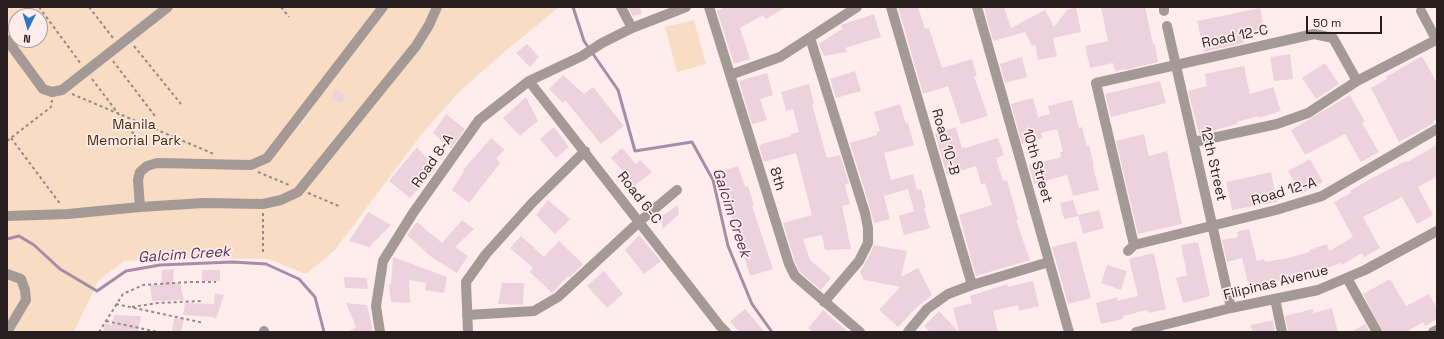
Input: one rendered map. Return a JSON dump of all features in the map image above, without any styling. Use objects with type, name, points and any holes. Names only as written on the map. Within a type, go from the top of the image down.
[{"type":"street","points":[[7,40],[11,52],[43,89],[57,91],[108,54],[168,7]]},
{"type":"street","points":[[140,207],[138,180],[140,172],[147,166],[157,163],[251,165],[267,158],[383,7]]},
{"type":"street","points":[[7,216],[68,214],[204,203],[263,204],[281,200],[298,192],[416,46],[430,25],[437,7]]},
{"type":"street","points":[[621,7],[632,28]]},
{"type":"street","name":"Road 8-A","points":[[380,332],[376,306],[383,261],[413,213],[479,120],[529,81],[582,56],[602,43],[632,28],[686,7]]},
{"type":"street","name":"8th","points":[[709,7],[789,264],[795,276],[860,332]]},
{"type":"street","points":[[730,75],[780,57],[857,7]]},
{"type":"street","name":"Road 10-B","points":[[891,7],[972,285]]},
{"type":"street","name":"10th Street","points":[[977,7],[1069,332]]},
{"type":"street","points":[[1194,142],[1277,124],[1308,113],[1357,81],[1437,41],[1421,11]]},
{"type":"street","name":"12th Street","points":[[1167,26],[1231,308]]},
{"type":"street","name":"Road 12-C","points":[[1131,248],[1096,83],[1314,34],[1333,38],[1357,81]]},
{"type":"street","points":[[810,38],[865,213],[868,228],[868,243],[859,261],[824,302]]},
{"type":"street","name":"Road 6-C","points":[[529,81],[726,332]]},
{"type":"street","name":"Road 12-A","points":[[1131,248],[1276,210],[1322,196],[1437,129]]},
{"type":"street","points":[[468,332],[466,282],[486,254],[533,202],[584,151]]},
{"type":"street","points":[[467,315],[534,311],[558,297],[677,190]]},
{"type":"street","name":"Filipinas Avenue","points":[[1136,332],[1154,330],[1231,308],[1318,290],[1365,270],[1437,231]]},
{"type":"street","points":[[908,332],[927,309],[948,294],[972,285],[1049,262]]},
{"type":"street","points":[[7,274],[21,279],[25,290],[26,300],[7,332]]},
{"type":"street","points":[[1347,278],[1377,332]]},
{"type":"street","points":[[1275,299],[1282,332]]},
{"type":"street","points":[[1432,332],[1437,330]]},
{"type":"path","points":[[90,7],[119,45]]},
{"type":"path","points":[[281,7],[289,17]]},
{"type":"path","points":[[128,38],[181,104]]},
{"type":"path","points":[[108,54],[155,116]]},
{"type":"path","points":[[7,142],[51,107],[57,91],[216,154]]},
{"type":"path","points":[[11,138],[68,214]]},
{"type":"path","points":[[253,170],[289,185]]},
{"type":"path","points":[[304,191],[341,207]]},
{"type":"path","points":[[263,204],[263,252]]},
{"type":"path","points":[[99,332],[124,294],[143,285],[216,282]]},
{"type":"path","points":[[130,307],[158,303],[200,301]]},
{"type":"path","points":[[116,304],[204,323]]},
{"type":"path","points":[[106,321],[158,332]]},
{"type":"green space","name":"Manila Memorial Park","points":[[7,7],[559,7],[460,91],[421,135],[334,251],[306,274],[268,259],[168,258],[124,261],[98,281],[74,332],[7,332]]},
{"type":"green space","points":[[694,20],[706,64],[677,72],[665,27]]},
{"type":"building","points":[[628,7],[640,7],[642,14],[633,16]]},
{"type":"building","points":[[725,7],[786,7],[766,19],[763,15],[740,28],[750,59],[734,64],[717,11]]},
{"type":"building","points":[[898,7],[918,7],[925,29],[929,28],[942,68],[972,59],[977,76],[974,76],[988,116],[961,124],[948,86],[923,94]]},
{"type":"building","points":[[984,7],[1004,7],[1011,28],[1045,10],[1054,27],[1067,10],[1076,7],[1081,32],[1053,38],[1057,56],[1038,60],[1035,44],[1032,46],[1025,32],[993,41]]},
{"type":"building","points":[[1101,7],[1145,7],[1153,44],[1155,44],[1158,62],[1115,71],[1113,63],[1090,68],[1085,46],[1108,41]]},
{"type":"building","points":[[1260,8],[1265,32],[1243,37],[1244,43],[1204,52],[1197,21]]},
{"type":"building","points":[[874,14],[881,37],[845,48],[847,52],[824,56],[819,44],[842,29],[841,25]]},
{"type":"building","points":[[527,44],[539,57],[530,67],[516,53]]},
{"type":"building","points":[[1290,54],[1293,79],[1274,81],[1270,57]]},
{"type":"building","points":[[1422,56],[1437,83],[1437,119],[1433,121],[1434,123],[1399,142],[1371,88],[1387,79],[1386,77]]},
{"type":"building","points":[[1022,57],[1027,77],[1005,83],[1000,64]]},
{"type":"building","points":[[1325,63],[1339,84],[1316,99],[1302,78]]},
{"type":"building","points":[[1244,66],[1250,94],[1273,87],[1281,111],[1259,118],[1259,116],[1237,122],[1238,124],[1199,134],[1188,91],[1207,86],[1205,74]]},
{"type":"building","points":[[855,71],[861,91],[836,98],[830,79]]},
{"type":"building","points":[[767,73],[773,95],[760,99],[767,120],[752,124],[739,81]]},
{"type":"building","points":[[563,75],[584,94],[593,87],[624,126],[601,144],[565,100],[563,103],[549,89]]},
{"type":"building","points":[[1160,81],[1166,103],[1111,117],[1105,94]]},
{"type":"building","points":[[809,84],[814,103],[812,104],[827,158],[840,155],[849,183],[845,185],[850,204],[842,206],[851,249],[825,250],[822,235],[803,239],[810,260],[831,278],[821,290],[800,272],[795,262],[783,223],[812,215],[796,153],[764,162],[759,145],[791,136],[791,134],[799,132],[793,109],[786,111],[781,92]]},
{"type":"building","points":[[336,89],[346,96],[341,103],[331,97]]},
{"type":"building","points":[[1350,95],[1365,122],[1362,123],[1379,152],[1361,162],[1345,134],[1305,155],[1291,130]]},
{"type":"building","points":[[526,97],[538,121],[520,136],[503,118]]},
{"type":"building","points":[[1033,98],[1038,117],[1050,114],[1048,106],[1072,100],[1079,128],[1082,127],[1087,146],[1089,145],[1099,190],[1073,196],[1067,175],[1034,184],[1029,165],[1061,157],[1060,152],[1063,152],[1057,129],[1041,133],[1043,138],[1022,144],[1011,104]]},
{"type":"building","points":[[900,104],[906,124],[908,123],[914,145],[884,153],[891,180],[913,174],[917,190],[921,189],[926,207],[924,208],[930,228],[904,235],[899,216],[914,211],[908,189],[884,196],[890,219],[874,223],[850,143],[877,135],[877,132],[880,131],[874,112]]},
{"type":"building","points":[[446,114],[465,129],[451,149],[433,133]]},
{"type":"building","points":[[554,127],[569,147],[556,158],[540,139]]},
{"type":"building","points":[[956,127],[962,148],[998,138],[1004,155],[996,158],[1003,181],[1007,180],[1018,219],[1016,220],[1030,260],[976,276],[959,215],[992,205],[985,183],[981,185],[976,166],[947,175],[935,133]]},
{"type":"building","points":[[1144,134],[1149,156],[1167,151],[1182,224],[1138,234],[1116,141]]},
{"type":"building","points":[[491,138],[505,150],[496,158],[500,163],[469,203],[452,190],[464,171],[463,170]]},
{"type":"building","points":[[1437,145],[1437,177],[1418,187],[1433,215],[1417,224],[1402,197],[1363,217],[1380,248],[1364,257],[1362,253],[1342,265],[1340,263],[1312,274],[1312,277],[1296,281],[1294,277],[1270,283],[1271,286],[1250,291],[1242,258],[1227,262],[1222,240],[1238,237],[1237,232],[1249,229],[1257,261],[1264,259],[1265,262],[1288,258],[1310,252],[1309,250],[1327,244],[1329,251],[1353,237],[1334,202],[1351,193],[1350,191],[1368,180],[1406,161],[1407,162]]},
{"type":"building","points":[[417,147],[436,169],[410,198],[389,181]]},
{"type":"building","points":[[622,148],[636,164],[640,160],[652,172],[634,186],[611,158]]},
{"type":"building","points":[[1310,159],[1323,182],[1301,194],[1288,171]]},
{"type":"building","points":[[738,166],[745,187],[748,186],[754,205],[752,206],[773,269],[750,276],[718,172]]},
{"type":"building","points":[[1271,172],[1277,202],[1232,210],[1226,182]]},
{"type":"building","points":[[548,200],[570,219],[555,234],[536,215]]},
{"type":"building","points":[[1073,200],[1078,216],[1064,219],[1060,203]]},
{"type":"building","points":[[678,205],[679,214],[663,229],[660,217]]},
{"type":"building","points":[[1099,210],[1104,228],[1083,234],[1078,215]]},
{"type":"building","points":[[368,212],[391,225],[369,247],[349,241]]},
{"type":"building","points":[[462,220],[474,229],[455,247],[468,256],[457,273],[430,256],[407,235],[417,222],[442,243]]},
{"type":"building","points":[[639,235],[661,261],[644,274],[625,250]]},
{"type":"building","points":[[521,236],[544,257],[559,241],[583,264],[570,277],[568,276],[552,293],[530,272],[533,268],[510,248]]},
{"type":"building","points":[[1076,241],[1091,298],[1068,304],[1052,247]]},
{"type":"building","points":[[1198,242],[1210,296],[1183,303],[1176,278],[1187,275],[1181,245]]},
{"type":"building","points":[[874,245],[907,251],[901,277],[918,268],[932,295],[916,308],[898,327],[879,310],[900,287],[864,280],[860,272]]},
{"type":"building","points":[[1154,253],[1166,309],[1148,313],[1147,310],[1123,316],[1123,319],[1101,324],[1096,303],[1118,297],[1117,301],[1138,296],[1129,259]]},
{"type":"building","points":[[393,257],[447,277],[444,293],[425,290],[426,283],[409,280],[410,303],[391,302],[389,284],[391,284]]},
{"type":"building","points":[[1107,265],[1127,271],[1121,290],[1101,283]]},
{"type":"building","points":[[174,269],[173,284],[180,283],[184,300],[152,301],[150,285],[161,285],[162,270]]},
{"type":"building","points":[[202,270],[220,270],[220,281],[202,281]]},
{"type":"building","points":[[604,271],[623,294],[607,308],[587,286]]},
{"type":"building","points":[[344,277],[367,278],[368,289],[345,288]]},
{"type":"building","points":[[1390,279],[1406,306],[1429,294],[1437,308],[1437,319],[1425,326],[1423,322],[1406,332],[1383,332],[1363,294]]},
{"type":"building","points":[[1033,281],[1039,306],[1019,311],[1018,305],[993,311],[998,332],[959,332],[953,308],[972,303],[970,296],[1007,284],[1008,287]]},
{"type":"building","points":[[502,283],[524,283],[523,305],[498,304]]},
{"type":"building","points":[[215,293],[224,295],[216,319],[212,317],[183,315],[185,303],[214,304]]},
{"type":"building","points":[[346,303],[367,305],[373,332],[348,332],[356,327]]},
{"type":"building","points":[[1332,308],[1338,332],[1288,332],[1285,316],[1313,309],[1313,313]]},
{"type":"building","points":[[745,309],[765,332],[739,332],[730,321]]},
{"type":"building","points":[[823,310],[848,332],[812,332],[808,328]]},
{"type":"building","points":[[939,311],[959,332],[930,332],[924,326]]},
{"type":"building","points":[[114,315],[141,316],[138,332],[103,332],[105,323],[112,325]]},
{"type":"building","points":[[174,318],[184,319],[181,332],[172,332]]},
{"type":"building","points":[[1273,320],[1275,332],[1252,332],[1251,325]]},
{"type":"building","points":[[1365,324],[1370,332],[1351,332]]},
{"type":"waterway","name":"Galcim Creek","points":[[573,7],[584,41],[618,90],[635,151],[692,142],[713,180],[728,246],[752,304],[772,332]]},
{"type":"waterway","name":"Galcim Creek","points":[[7,239],[19,236],[34,245],[60,269],[97,291],[126,271],[160,265],[232,262],[266,264],[299,279],[315,297],[324,332]]}]
